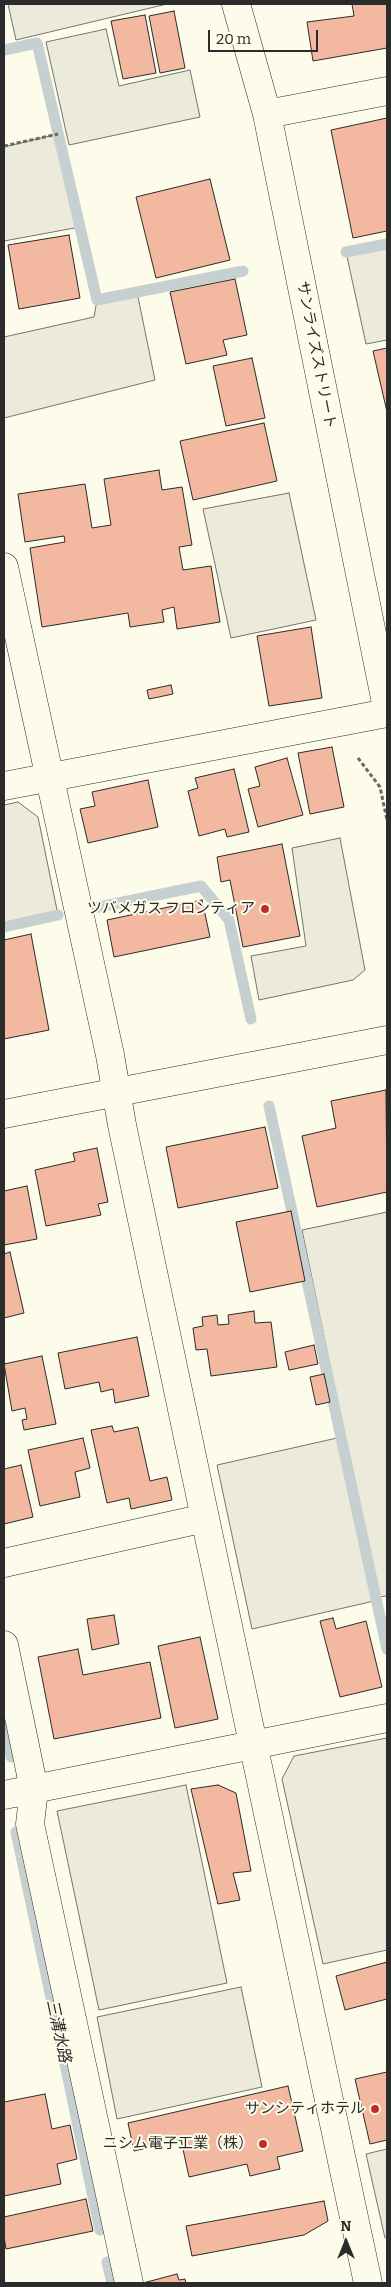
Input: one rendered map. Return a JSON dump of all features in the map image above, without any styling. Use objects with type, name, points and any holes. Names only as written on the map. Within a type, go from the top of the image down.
[{"type":"street","name":"サンライズストリート","points":[[236,4],[267,114],[387,708]]},
{"type":"street","points":[[267,114],[387,91]]},
{"type":"street","points":[[4,567],[110,1056],[205,1518],[368,2283]]},
{"type":"street","points":[[4,786],[387,712]]},
{"type":"street","points":[[4,1114],[387,1040]]},
{"type":"street","points":[[4,1563],[205,1518]]},
{"type":"street","points":[[4,1645],[34,1789],[30,1824],[129,2283]]},
{"type":"street","points":[[4,1795],[387,1718]]},
{"type":"path","points":[[4,146],[58,134]]},
{"type":"path","points":[[358,758],[380,787],[387,820]]},
{"type":"shaded area","points":[[8,4],[167,4],[16,40]]},
{"type":"shaded area","points":[[106,29],[119,86],[190,70],[200,117],[69,145],[46,42]]},
{"type":"shaded area","points":[[58,134],[80,227],[4,241],[4,147]]},
{"type":"shaded area","points":[[387,244],[387,340],[366,344],[346,252]]},
{"type":"shaded area","points":[[137,292],[155,380],[4,418],[4,337],[94,317],[97,300]]},
{"type":"shaded area","points":[[289,493],[316,620],[231,638],[203,509]]},
{"type":"shaded area","points":[[18,802],[38,817],[58,915],[4,927],[4,805]]},
{"type":"shaded area","points":[[340,838],[365,970],[353,980],[259,1000],[251,956],[306,946],[292,848]]},
{"type":"shaded area","points":[[387,1212],[387,1596],[378,1597],[302,1230]]},
{"type":"shaded area","points":[[337,1438],[374,1601],[252,1629],[217,1465]]},
{"type":"shaded area","points":[[387,1738],[387,1950],[323,1964],[282,1779],[294,1756]]},
{"type":"shaded area","points":[[186,1785],[227,1983],[99,2010],[57,1811]]},
{"type":"shaded area","points":[[241,1987],[262,2087],[117,2119],[97,2017]]},
{"type":"shaded area","points":[[387,2149],[387,2237],[385,2238],[366,2154]]},
{"type":"building","points":[[352,4],[387,4],[387,48],[313,61],[307,22],[354,16]]},
{"type":"building","points":[[174,11],[185,68],[160,73],[149,16]]},
{"type":"building","points":[[145,15],[156,73],[123,79],[111,21]]},
{"type":"building","points":[[387,118],[387,231],[353,238],[331,130]]},
{"type":"building","points":[[210,179],[230,260],[156,278],[136,197]]},
{"type":"building","points":[[69,235],[80,298],[19,309],[8,245]]},
{"type":"building","points":[[235,279],[247,335],[223,340],[227,355],[186,364],[170,292]]},
{"type":"building","points":[[387,348],[387,412],[373,351]]},
{"type":"building","points":[[252,358],[265,418],[226,426],[213,366]]},
{"type":"building","points":[[264,423],[277,481],[193,500],[180,441]]},
{"type":"building","points":[[159,470],[162,490],[182,487],[192,545],[179,547],[183,570],[211,566],[220,622],[177,629],[174,607],[162,610],[164,622],[130,627],[128,613],[42,627],[30,548],[65,542],[64,536],[25,542],[18,494],[85,484],[92,528],[111,525],[104,479]]},
{"type":"building","points":[[311,627],[322,698],[269,706],[257,636]]},
{"type":"building","points":[[171,685],[173,694],[149,699],[147,690]]},
{"type":"building","points":[[332,747],[344,807],[310,814],[298,753]]},
{"type":"building","points":[[287,758],[303,815],[258,827],[248,789],[260,786],[255,767]]},
{"type":"building","points":[[234,769],[249,832],[227,837],[225,829],[199,836],[188,791],[198,788],[195,778]]},
{"type":"building","points":[[148,780],[158,827],[88,843],[80,809],[95,806],[92,792]]},
{"type":"building","name":"ツバメガス フロンティア","points":[[282,844],[300,936],[243,947],[230,880],[221,882],[217,857]]},
{"type":"building","points":[[202,900],[210,937],[114,957],[107,920]]},
{"type":"building","points":[[31,934],[49,1030],[4,1039],[4,940]]},
{"type":"building","points":[[386,1090],[387,1192],[317,1207],[302,1136],[336,1128],[331,1101]]},
{"type":"building","points":[[265,1127],[278,1188],[178,1208],[166,1147]]},
{"type":"building","points":[[97,1148],[108,1202],[98,1204],[101,1215],[46,1226],[35,1170],[75,1161],[73,1153]]},
{"type":"building","points":[[27,1186],[37,1239],[4,1245],[4,1191]]},
{"type":"building","points":[[291,1211],[305,1281],[250,1292],[236,1222]]},
{"type":"building","points":[[10,1252],[24,1313],[4,1318],[4,1254]]},
{"type":"building","points":[[254,1311],[255,1323],[271,1322],[277,1367],[211,1376],[207,1349],[196,1350],[193,1328],[203,1326],[202,1317],[217,1315],[218,1325],[229,1324],[228,1315]]},
{"type":"building","points":[[137,1337],[149,1396],[115,1403],[113,1389],[101,1392],[99,1382],[65,1389],[58,1353]]},
{"type":"building","points":[[314,1345],[318,1364],[289,1370],[285,1352]]},
{"type":"building","points":[[42,1356],[56,1424],[24,1430],[22,1420],[27,1419],[25,1408],[12,1411],[4,1364]]},
{"type":"building","points":[[324,1374],[330,1402],[316,1405],[310,1377]]},
{"type":"building","points":[[112,1426],[114,1432],[138,1427],[150,1481],[167,1477],[172,1500],[131,1509],[129,1498],[107,1503],[91,1430]]},
{"type":"building","points":[[83,1438],[90,1468],[75,1472],[80,1497],[40,1506],[28,1450]]},
{"type":"building","points":[[21,1465],[33,1517],[4,1524],[4,1469]]},
{"type":"building","points":[[114,1615],[119,1644],[92,1650],[87,1619]]},
{"type":"building","points":[[333,1618],[336,1629],[366,1621],[382,1687],[340,1697],[320,1621]]},
{"type":"building","points":[[200,1637],[218,1719],[175,1728],[158,1646]]},
{"type":"building","points":[[78,1649],[83,1675],[150,1662],[161,1718],[54,1739],[38,1657]]},
{"type":"building","points":[[218,1785],[236,1793],[251,1871],[233,1873],[240,1900],[218,1904],[191,1789]]},
{"type":"building","points":[[387,1962],[387,1999],[345,2010],[336,1976]]},
{"type":"building","name":"サンシティホテル","points":[[387,2072],[387,2140],[370,2144],[355,2079]]},
{"type":"building","points":[[288,2086],[303,2151],[277,2157],[280,2169],[250,2176],[247,2164],[189,2177],[181,2140],[134,2151],[128,2123]]},
{"type":"building","points":[[45,2094],[52,2129],[70,2125],[77,2159],[57,2164],[61,2184],[4,2196],[4,2102]]},
{"type":"building","points":[[86,2199],[93,2231],[6,2249],[4,2217]]},
{"type":"building","points":[[324,2201],[328,2221],[304,2235],[192,2256],[186,2226]]},
{"type":"building","points":[[177,2274],[179,2280],[185,2279],[186,2283],[143,2283]]},
{"type":"waterway","points":[[4,50],[37,43],[97,300],[243,271]]},
{"type":"waterway","points":[[346,252],[387,244]]},
{"type":"waterway","points":[[94,908],[201,886],[229,920],[251,1019]]},
{"type":"waterway","points":[[4,927],[58,915]]},
{"type":"waterway","points":[[269,1106],[387,1649]]},
{"type":"waterway","name":"三溝水路","points":[[4,1723],[11,1757]]},
{"type":"waterway","name":"三溝水路","points":[[16,1832],[100,2230]]},
{"type":"waterway","name":"三溝水路","points":[[107,2262],[112,2283]]},
{"type":"place","name":"ツバメガス フロンティア","points":[[265,909]]},
{"type":"place","name":"サンシティホテル","points":[[375,2109]]},
{"type":"place","name":"ニシム電子工業（株）","points":[[263,2144]]}]
